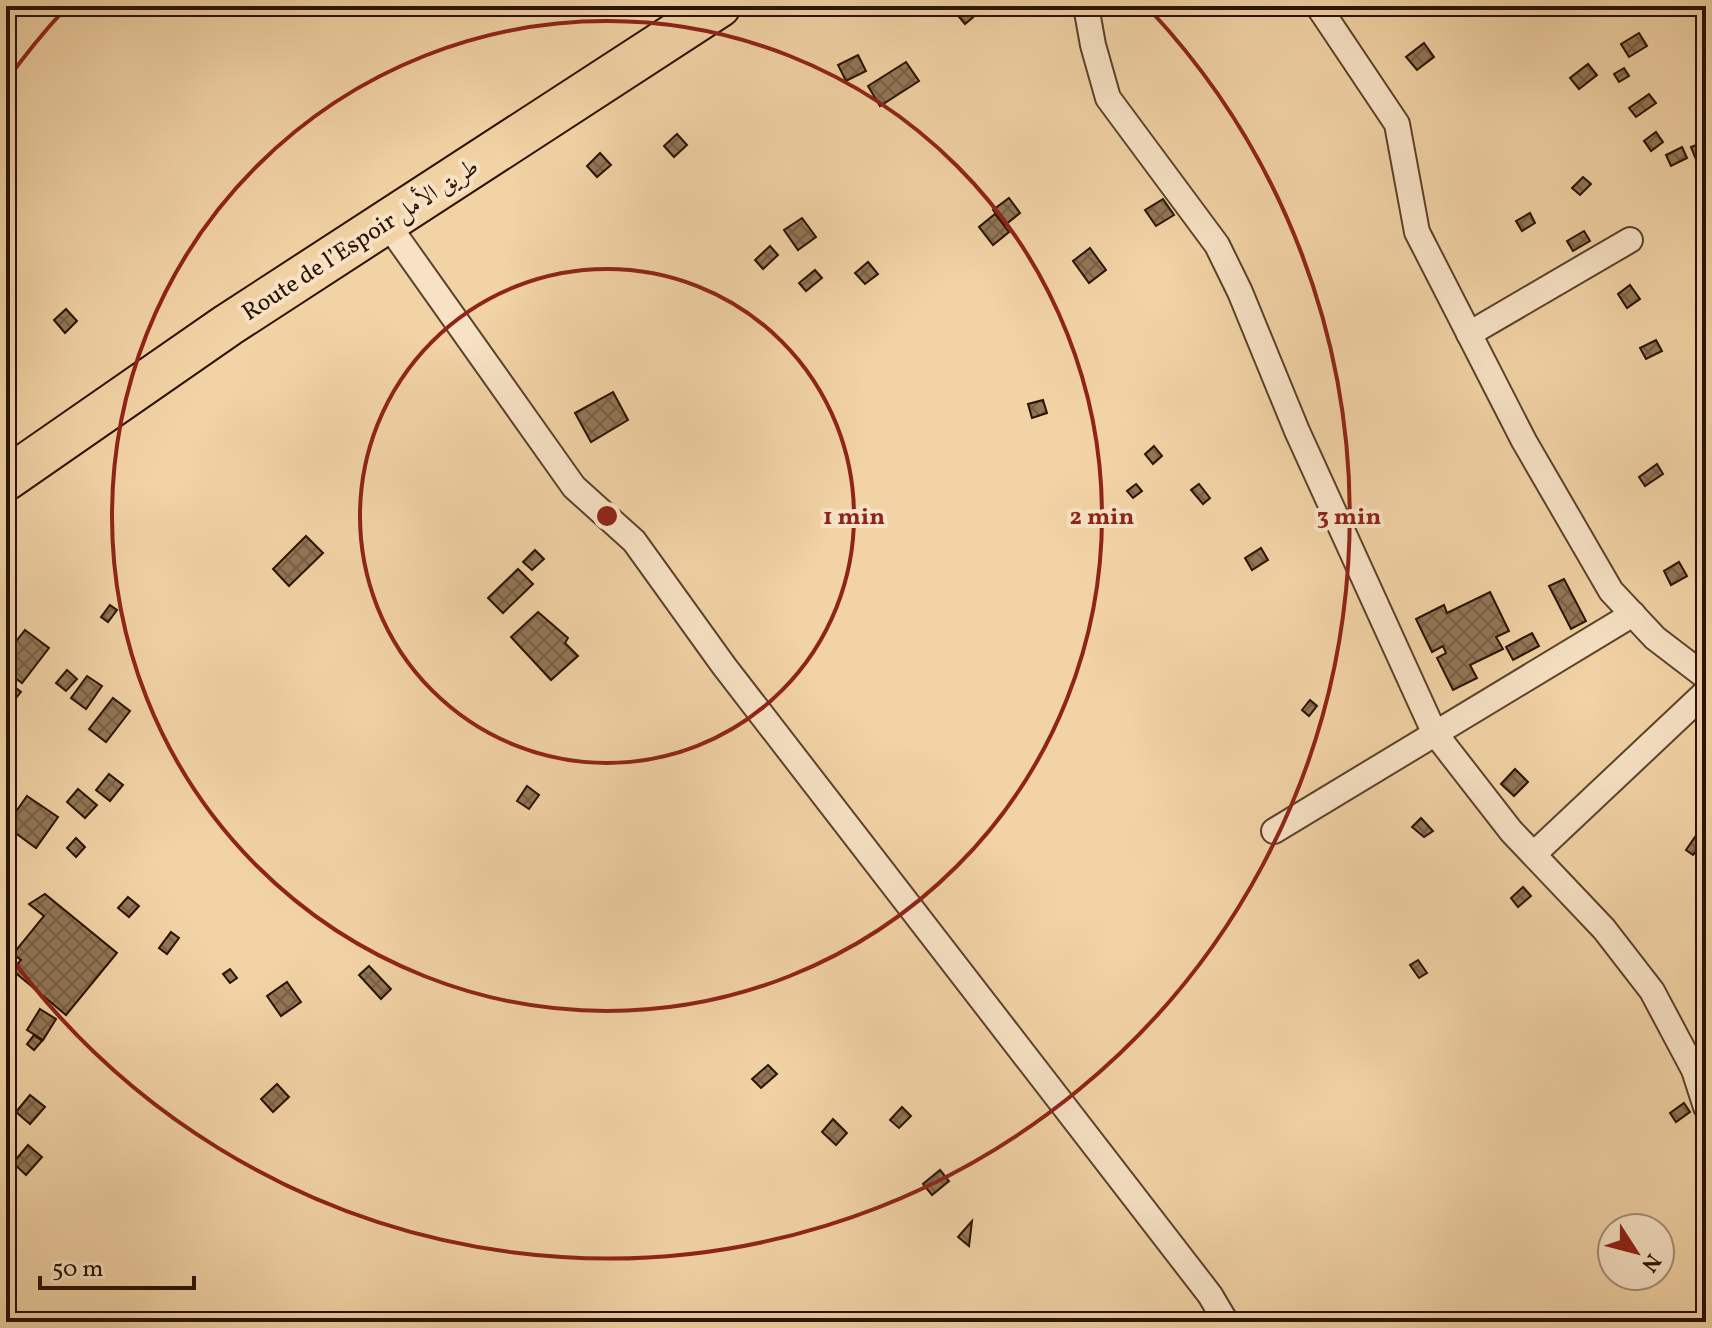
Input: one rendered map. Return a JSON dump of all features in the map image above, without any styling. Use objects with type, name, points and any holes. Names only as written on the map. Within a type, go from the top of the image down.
[{"type":"highway","name":"Route de l’Espoir طريق الأمل","points":[[6,479],[228,325],[719,6]]},
{"type":"street","points":[[1086,6],[1108,98],[1217,245],[1434,732],[1511,831],[1604,929],[1652,991],[1694,1070],[1706,1107]]},
{"type":"street","points":[[1318,6],[1397,124],[1417,232],[1524,441],[1611,591],[1655,638],[1706,677]]},
{"type":"street","points":[[386,222],[574,487],[634,541],[724,666],[1210,1295],[1226,1322]]},
{"type":"street","points":[[1469,334],[1630,240]]},
{"type":"street","points":[[1274,831],[1633,614]]},
{"type":"street","points":[[1534,854],[1706,692]]},
{"type":"building","points":[[950,6],[985,6],[985,7],[965,24]]},
{"type":"building","points":[[1639,33],[1647,46],[1629,57],[1621,44]]},
{"type":"building","points":[[1424,43],[1434,57],[1417,70],[1406,57]]},
{"type":"building","points":[[858,55],[866,71],[846,81],[838,65]]},
{"type":"building","points":[[906,62],[919,81],[880,106],[868,86]]},
{"type":"building","points":[[1588,64],[1597,75],[1579,89],[1570,78]]},
{"type":"building","points":[[1624,68],[1629,76],[1619,82],[1614,74]]},
{"type":"building","points":[[1649,94],[1656,103],[1636,117],[1629,108]]},
{"type":"building","points":[[1656,132],[1663,142],[1651,151],[1644,141]]},
{"type":"building","points":[[677,134],[687,145],[674,157],[664,146]]},
{"type":"building","points":[[1706,141],[1706,158],[1697,162],[1691,147]]},
{"type":"building","points":[[1682,147],[1687,158],[1671,166],[1666,155]]},
{"type":"building","points":[[600,153],[611,165],[597,177],[587,166]]},
{"type":"building","points":[[1583,177],[1591,184],[1580,195],[1572,188]]},
{"type":"building","points":[[1009,198],[1020,213],[1005,225],[993,210]]},
{"type":"building","points":[[1163,199],[1174,215],[1156,226],[1145,210]]},
{"type":"building","points":[[1530,213],[1535,223],[1522,231],[1516,221]]},
{"type":"building","points":[[995,214],[1009,232],[993,245],[979,227]]},
{"type":"building","points":[[802,218],[816,237],[798,250],[784,230]]},
{"type":"building","points":[[1584,231],[1590,241],[1573,251],[1567,241]]},
{"type":"building","points":[[770,246],[778,255],[763,269],[755,260]]},
{"type":"building","points":[[1090,248],[1106,270],[1089,283],[1073,261]]},
{"type":"building","points":[[868,262],[878,274],[865,284],[855,273]]},
{"type":"building","points":[[815,270],[822,278],[806,291],[799,283]]},
{"type":"building","points":[[1630,285],[1640,299],[1627,308],[1618,294]]},
{"type":"building","points":[[66,309],[77,321],[65,333],[54,320]]},
{"type":"building","points":[[1656,340],[1662,351],[1646,359],[1640,348]]},
{"type":"building","points":[[613,392],[628,420],[591,442],[575,413]]},
{"type":"building","points":[[1043,400],[1047,413],[1032,418],[1028,404]]},
{"type":"building","points":[[1154,446],[1162,456],[1153,464],[1145,454]]},
{"type":"building","points":[[1657,464],[1663,474],[1645,486],[1639,477]]},
{"type":"building","points":[[1136,484],[1142,491],[1133,498],[1127,491]]},
{"type":"building","points":[[1199,484],[1210,498],[1203,504],[1191,490]]},
{"type":"building","points":[[306,536],[323,553],[289,586],[273,569]]},
{"type":"building","points":[[1261,548],[1268,560],[1252,570],[1245,558]]},
{"type":"building","points":[[535,550],[544,559],[532,570],[523,562]]},
{"type":"building","points":[[1679,562],[1687,576],[1671,585],[1664,571]]},
{"type":"building","points":[[518,569],[533,584],[503,613],[488,598]]},
{"type":"building","points":[[1564,579],[1586,621],[1571,629],[1549,586]]},
{"type":"building","points":[[1490,592],[1509,631],[1496,637],[1503,649],[1470,665],[1477,678],[1453,690],[1437,658],[1446,653],[1443,646],[1432,652],[1416,619],[1444,605],[1447,613]]},
{"type":"building","points":[[110,605],[117,610],[108,622],[101,617]]},
{"type":"building","points":[[538,612],[568,638],[565,643],[578,656],[551,680],[511,637]]},
{"type":"building","points":[[25,630],[49,648],[22,683],[6,671],[6,654]]},
{"type":"building","points":[[1532,633],[1539,646],[1513,660],[1506,647]]},
{"type":"building","points":[[67,670],[77,679],[66,691],[56,683]]},
{"type":"building","points":[[87,676],[102,686],[86,709],[71,698]]},
{"type":"building","points":[[6,683],[21,692],[6,710]]},
{"type":"building","points":[[113,698],[130,711],[106,742],[89,729]]},
{"type":"building","points":[[1310,700],[1317,706],[1309,716],[1302,710]]},
{"type":"building","points":[[1515,769],[1528,782],[1514,796],[1501,784]]},
{"type":"building","points":[[109,774],[123,785],[110,801],[96,790]]},
{"type":"building","points":[[527,786],[539,795],[529,809],[517,801]]},
{"type":"building","points":[[78,789],[97,805],[85,818],[67,802]]},
{"type":"building","points":[[27,796],[58,817],[36,848],[6,826]]},
{"type":"building","points":[[1421,818],[1433,831],[1424,837],[1412,827]]},
{"type":"building","points":[[1695,837],[1703,843],[1693,855],[1686,850]]},
{"type":"building","points":[[76,838],[85,847],[76,857],[67,848]]},
{"type":"building","points":[[1523,887],[1531,896],[1518,907],[1511,898]]},
{"type":"building","points":[[45,894],[117,953],[66,1015],[12,970],[21,960],[13,954],[44,916],[29,904]]},
{"type":"building","points":[[128,897],[139,906],[129,917],[118,908]]},
{"type":"building","points":[[171,932],[179,938],[167,954],[159,948]]},
{"type":"building","points":[[1418,960],[1427,973],[1419,978],[1410,965]]},
{"type":"building","points":[[369,966],[391,989],[381,999],[359,975]]},
{"type":"building","points":[[230,969],[237,978],[230,983],[223,974]]},
{"type":"building","points":[[287,982],[301,1002],[281,1016],[267,996]]},
{"type":"building","points":[[40,1009],[56,1019],[43,1040],[27,1030]]},
{"type":"building","points":[[34,1035],[42,1041],[34,1050],[27,1044]]},
{"type":"building","points":[[768,1065],[777,1074],[761,1088],[752,1079]]},
{"type":"building","points":[[277,1084],[289,1097],[273,1112],[261,1099]]},
{"type":"building","points":[[30,1095],[45,1107],[30,1124],[16,1112]]},
{"type":"building","points":[[1684,1103],[1690,1112],[1676,1122],[1670,1113]]},
{"type":"building","points":[[902,1107],[911,1116],[899,1128],[890,1120]]},
{"type":"building","points":[[833,1119],[847,1133],[836,1145],[822,1132]]},
{"type":"building","points":[[28,1145],[42,1157],[26,1175],[13,1163]]},
{"type":"building","points":[[940,1170],[949,1181],[932,1195],[923,1184]]},
{"type":"building","points":[[972,1221],[969,1246],[958,1237]]}]
